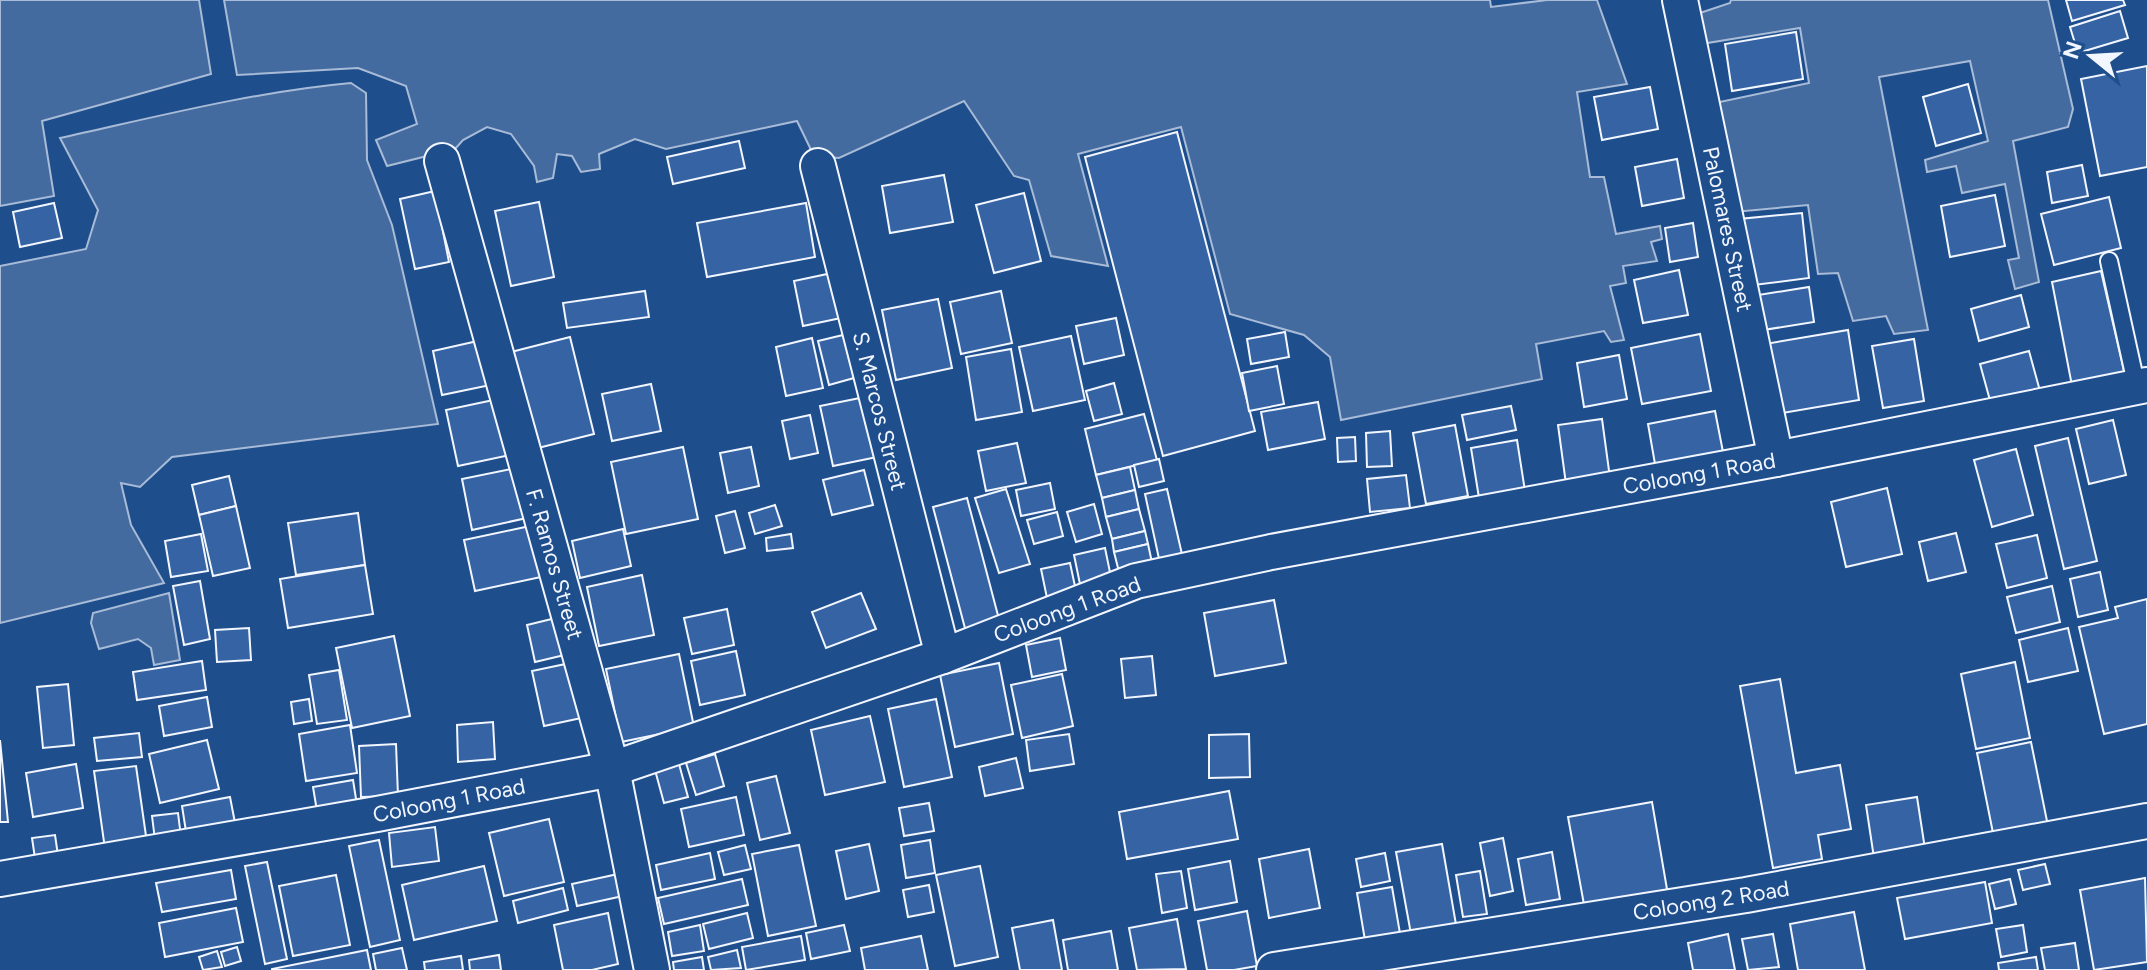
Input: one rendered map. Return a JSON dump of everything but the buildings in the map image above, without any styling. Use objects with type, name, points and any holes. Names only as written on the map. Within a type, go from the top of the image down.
[{"type":"street","name":"Palomares Street","points":[[1680,0],[1776,459]]},
{"type":"street","name":"F. Ramos Street","points":[[442,161],[612,769],[652,970]]},
{"type":"street","name":"S. Marcos Street","points":[[818,166],[943,656]]},
{"type":"street","name":"Coloong 1 Road","points":[[0,879],[362,817],[612,769],[943,656],[1136,581],[1271,552],[1776,459],[2142,386]]},
{"type":"street","name":"Coloong 2 Road","points":[[1274,970],[1746,895],[2147,821]]},
{"type":"lane","points":[[2109,261],[2142,386]]},
{"type":"water","points":[[0,0],[199,0],[211,74],[42,121],[54,196],[0,206]]},
{"type":"water","points":[[224,0],[1490,0],[1491,7],[1547,0],[1597,0],[1627,84],[1577,92],[1590,177],[1604,177],[1616,234],[1660,226],[1662,239],[1651,242],[1657,261],[1623,266],[1626,283],[1610,286],[1624,340],[1611,342],[1604,331],[1536,344],[1542,379],[1341,420],[1330,357],[1304,335],[1230,314],[1181,127],[1078,154],[1108,266],[1051,256],[1029,180],[1014,176],[964,101],[839,158],[814,156],[797,121],[666,149],[635,139],[599,154],[600,169],[581,172],[572,156],[557,154],[553,178],[537,182],[534,166],[511,134],[487,127],[463,140],[455,149],[387,166],[376,140],[417,124],[406,86],[358,68],[237,75]]},
{"type":"water","points":[[1731,0],[2048,0],[2073,109],[2068,127],[2013,141],[2039,282],[2015,289],[2008,260],[2019,258],[2005,184],[1962,193],[1956,166],[1927,172],[1925,160],[1988,141],[1970,61],[1879,77],[1928,330],[1894,334],[1886,316],[1853,321],[1838,273],[1818,274],[1808,205],[1734,212],[1715,103],[1809,83],[1800,28],[1701,44],[1697,14]]},
{"type":"water","points":[[351,83],[366,93],[367,160],[392,225],[438,424],[172,457],[140,487],[121,483],[131,525],[164,583],[0,623],[0,266],[86,249],[98,210],[60,138],[241,99]]},
{"type":"water","points":[[169,593],[180,660],[154,665],[151,648],[138,639],[99,649],[91,623],[93,613]]}]
